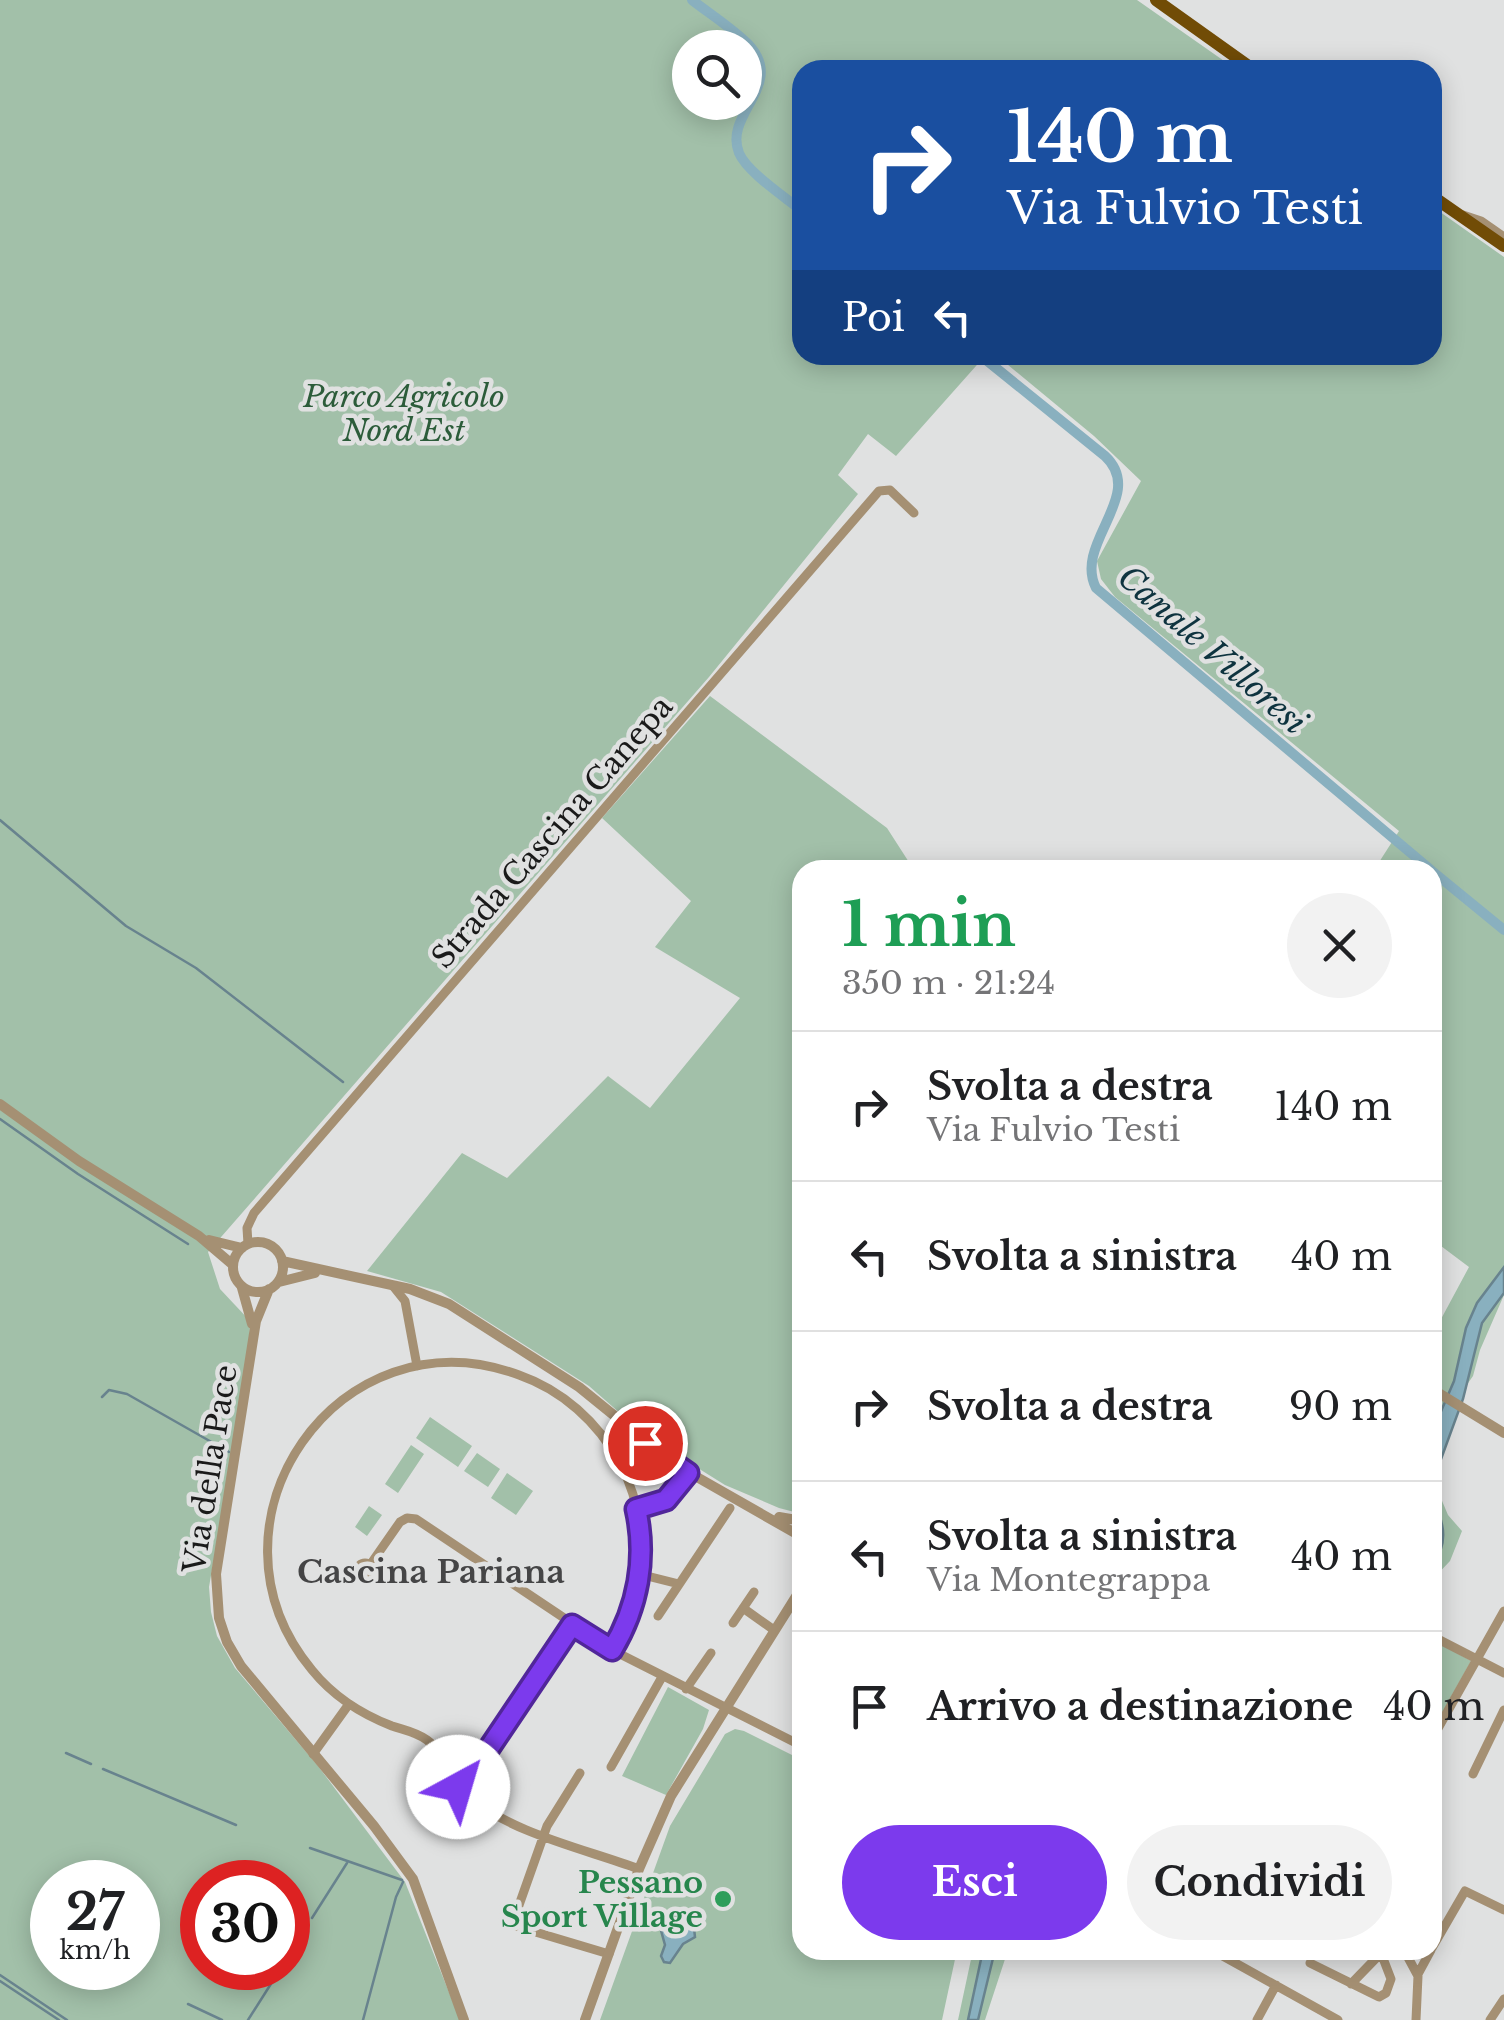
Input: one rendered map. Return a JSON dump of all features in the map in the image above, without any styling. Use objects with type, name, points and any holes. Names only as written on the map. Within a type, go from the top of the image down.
[{"type":"main road","points":[[1156,0],[1240,60]]},
{"type":"main road","points":[[1442,203],[1504,246]]},
{"type":"street","points":[[1459,214],[1471,215],[1504,237]]},
{"type":"street","name":"Strada Cascina Canepa","points":[[245,1246],[246,1228],[254,1213],[879,491],[890,490],[914,513]]},
{"type":"street","points":[[0,1104],[80,1162],[199,1236],[233,1264],[240,1284],[254,1292],[321,1272]]},
{"type":"street","points":[[199,1236],[245,1246],[269,1244],[282,1262],[274,1286]]},
{"type":"street","points":[[233,1264],[245,1246]]},
{"type":"street","points":[[282,1262],[394,1286],[444,1302],[579,1387],[645,1443],[688,1473],[792,1531]]},
{"type":"street","name":"Via della Pace","points":[[240,1284],[248,1302],[254,1340]]},
{"type":"street","name":"Via della Pace","points":[[274,1286],[259,1310],[217,1566],[218,1610],[224,1637],[240,1666],[413,1880],[464,2020]]},
{"type":"street","points":[[394,1286],[405,1301],[416,1366]]},
{"type":"street","points":[[612,1650],[629,1617],[640,1574],[641,1540],[636,1509],[623,1470],[604,1438],[584,1415],[552,1390],[526,1377],[484,1365],[448,1362],[391,1373],[359,1388],[320,1419],[286,1466],[270,1516],[268,1568],[282,1622],[313,1672],[349,1704],[426,1740],[461,1790],[501,1819],[639,1869]]},
{"type":"street","points":[[1442,1396],[1504,1433]]},
{"type":"street","points":[[636,1509],[666,1500],[688,1473]]},
{"type":"street","points":[[658,1616],[730,1508]]},
{"type":"street","points":[[763,1514],[792,1519]]},
{"type":"street","points":[[370,1565],[400,1522],[413,1518],[612,1650],[792,1741]]},
{"type":"street","points":[[640,1574],[679,1584]]},
{"type":"street","points":[[733,1623],[754,1592]]},
{"type":"street","points":[[584,2020],[639,1869],[684,1772],[792,1601]]},
{"type":"street","points":[[743,1608],[774,1630]]},
{"type":"street","points":[[1442,1722],[1504,1611]]},
{"type":"street","points":[[461,1790],[572,1625]]},
{"type":"street","points":[[1442,1641],[1504,1674]]},
{"type":"street","points":[[686,1689],[711,1653]]},
{"type":"street","points":[[611,1767],[662,1677]]},
{"type":"street","points":[[313,1754],[349,1704]]},
{"type":"street","points":[[1473,1774],[1504,1710]]},
{"type":"street","points":[[580,1773],[544,1834],[512,1926],[609,1954]]},
{"type":"street","points":[[1442,1931],[1464,1891],[1504,1910]]},
{"type":"street","points":[[1230,1960],[1338,2020]]},
{"type":"street","points":[[1350,1984],[1374,1960]]},
{"type":"street","points":[[1310,1963],[1374,1996],[1384,1995],[1392,1977],[1385,1960]]},
{"type":"street","points":[[1410,1960],[1418,1974]]},
{"type":"street","points":[[1416,2020],[1418,1974],[1426,1960]]},
{"type":"street","points":[[1257,2020],[1276,1985]]},
{"type":"street","points":[[1490,2020],[1504,1999]]},
{"type":"green space","name":"Parco Agricolo Nord Est","points":[[0,0],[1137,0],[1223,60],[792,60],[792,365],[977,365],[896,456],[868,434],[838,475],[858,494],[709,677],[208,1252],[220,1289],[250,1321],[249,1360],[209,1587],[217,1636],[235,1668],[318,1766],[405,1882],[460,2020],[0,2020]]},
{"type":"green space","name":"Parco Agricolo Nord Est","points":[[1442,213],[1504,257],[1504,1295],[1473,1376],[1445,1416],[1442,1430],[1442,1317],[1469,1267],[1442,1247],[1442,860],[1380,860],[1399,831],[1115,597],[1101,579],[1097,561],[1141,481],[1094,436],[1008,365],[1442,365]]},
{"type":"green space","points":[[710,696],[887,828],[908,860],[792,860],[792,1511],[725,1485],[645,1435],[589,1386],[441,1292],[367,1271],[462,1153],[507,1178],[608,1076],[650,1108],[740,998],[655,947],[691,901],[602,818]]},
{"type":"green space","points":[[430,1417],[472,1446],[458,1467],[416,1438]]},
{"type":"green space","points":[[411,1445],[424,1454],[398,1493],[385,1484]]},
{"type":"green space","points":[[477,1453],[500,1469],[488,1487],[464,1471]]},
{"type":"green space","points":[[507,1473],[533,1491],[516,1515],[491,1498]]},
{"type":"green space","name":"Parco Agricolo Nord Est","points":[[1442,1501],[1462,1531],[1450,1561],[1442,1569]]},
{"type":"green space","points":[[369,1506],[382,1515],[367,1536],[355,1527]]},
{"type":"green space","points":[[1442,1645],[1471,1661],[1442,1713]]},
{"type":"green space","points":[[668,1687],[709,1710],[703,1729],[666,1795],[622,1776]]},
{"type":"green space","name":"Pessano Sport Village","points":[[735,1729],[744,1731],[792,1755],[792,1960],[955,1960],[942,2020],[600,2020],[670,1826],[725,1734]]},
{"type":"green space","points":[[971,1960],[1005,1960],[985,2020],[958,2020]]},
{"type":"water","points":[[1504,1267],[1504,1293],[1482,1323],[1463,1399],[1442,1456],[1442,1409],[1477,1303]]},
{"type":"water","points":[[670,1922],[680,1932],[688,1924],[694,1928],[695,1937],[683,1944],[670,1963],[661,1956],[665,1945],[660,1927]]},
{"type":"water","points":[[981,1960],[993,1960],[978,2020],[968,2020]]},
{"type":"waterway","name":"Canale Villoresi","points":[[692,0],[742,38],[758,59],[761,73],[739,125],[739,153],[758,176],[792,203]]},
{"type":"waterway","name":"Canale Villoresi","points":[[992,365],[1105,456],[1116,471],[1115,503],[1094,554],[1096,588],[1419,860]]},
{"type":"waterway","points":[[0,820],[126,926],[196,968],[343,1082]]},
{"type":"waterway","name":"Canale Villoresi","points":[[1442,879],[1504,930]]},
{"type":"waterway","points":[[0,1119],[188,1244]]},
{"type":"waterway","points":[[102,1397],[109,1390],[127,1394],[229,1452]]},
{"type":"waterway","points":[[66,1753],[91,1764]]},
{"type":"waterway","points":[[103,1769],[236,1825]]},
{"type":"waterway","points":[[310,1848],[402,1880]]},
{"type":"waterway","points":[[312,1918],[347,1863]]},
{"type":"waterway","points":[[363,2020],[403,1882]]},
{"type":"waterway","points":[[0,1975],[67,2020]]},
{"type":"waterway","points":[[0,1981],[59,2020]]},
{"type":"waterway","points":[[248,2020],[267,1990]]},
{"type":"waterway","points":[[188,2004],[222,2020]]},
{"type":"place","name":"Pessano Sport Village","points":[[723,1899]]},
{"type":"district","name":"Cascina Pariana","points":[[431,1572]]},
{"type":"route","points":[[458,1787],[461,1790],[572,1625],[612,1650],[619,1639],[635,1599],[640,1571],[636,1509],[666,1500],[688,1473],[645,1443]]}]
